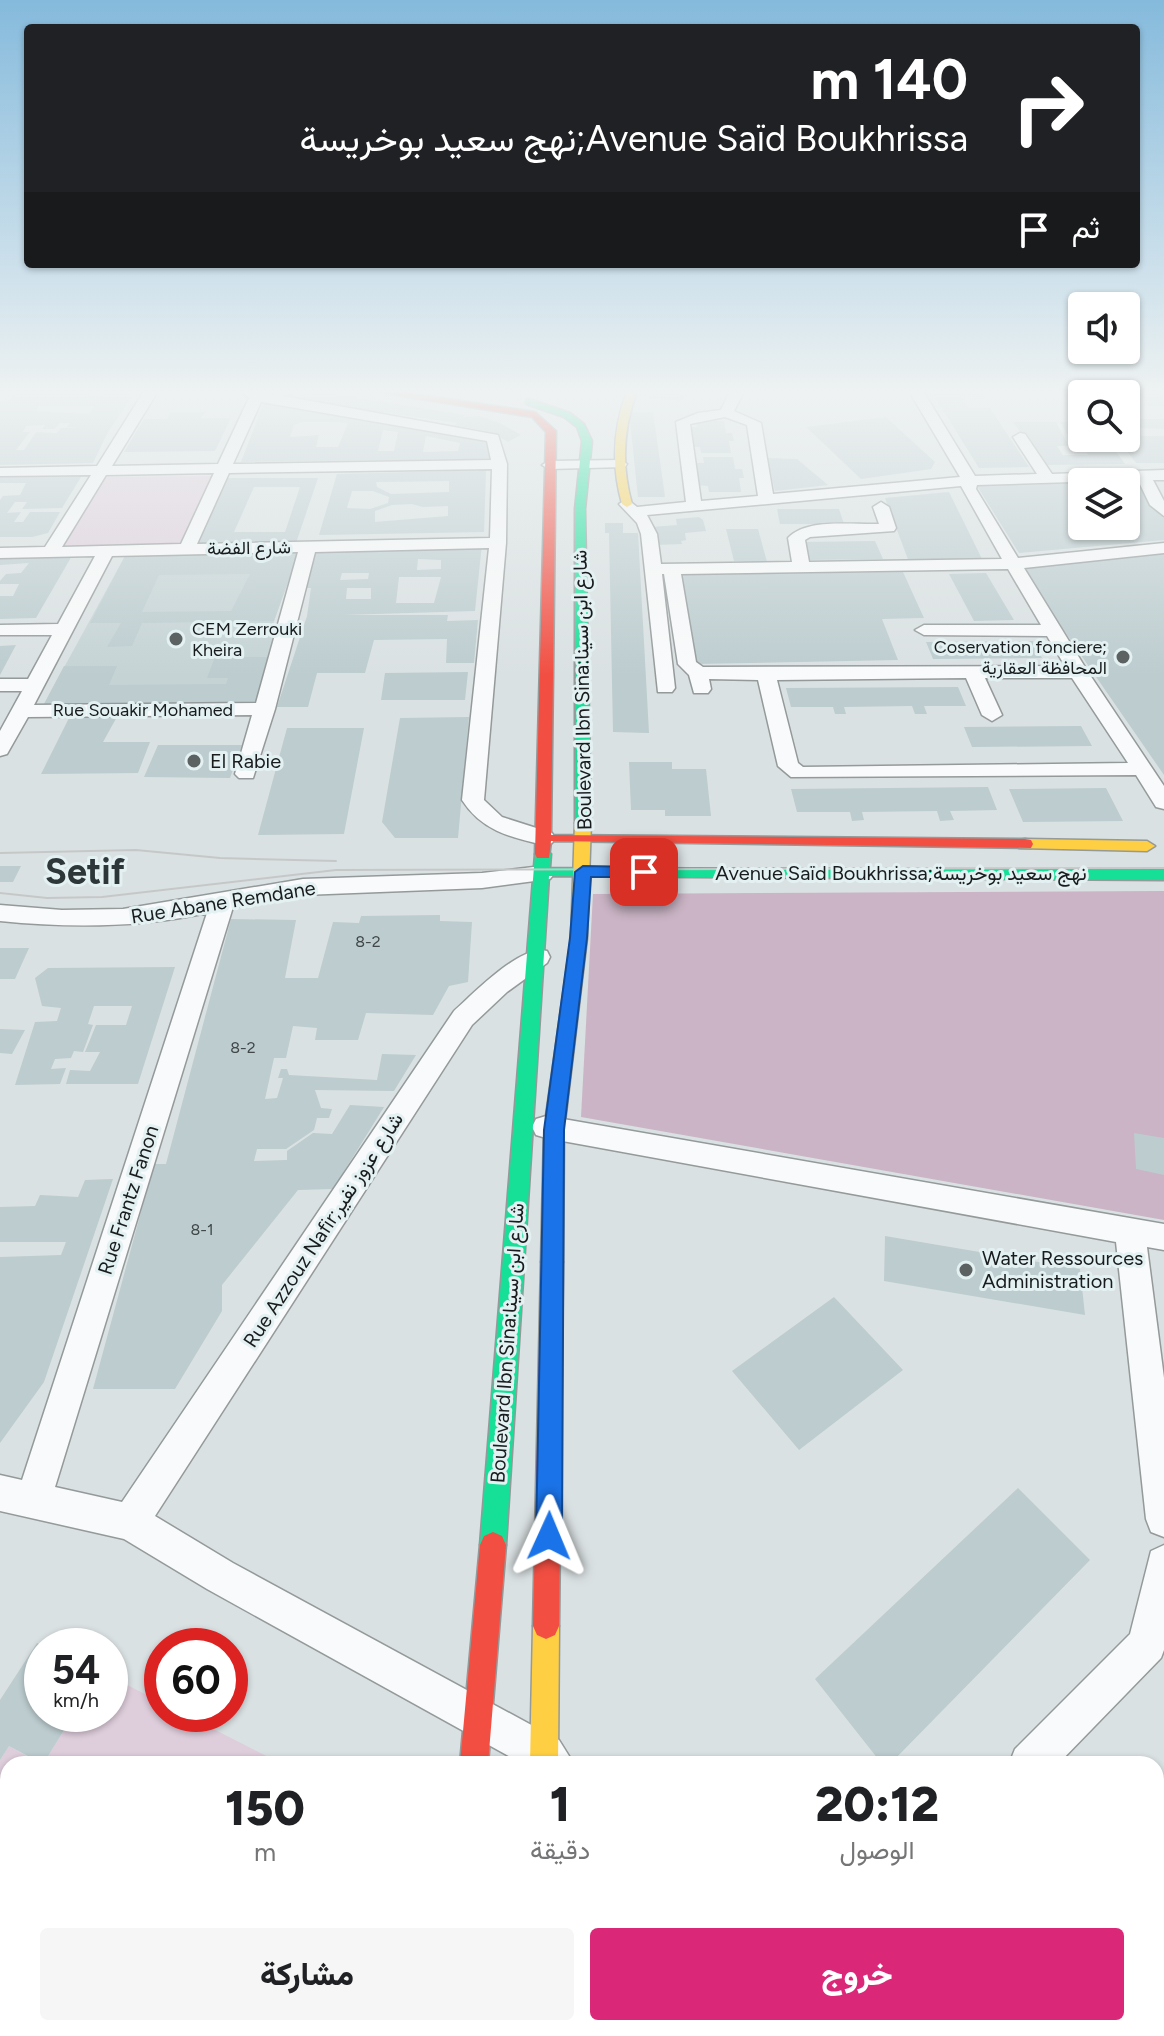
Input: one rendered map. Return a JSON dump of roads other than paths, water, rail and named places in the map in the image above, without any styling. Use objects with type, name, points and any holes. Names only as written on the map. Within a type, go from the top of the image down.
[{"type":"main road","name":"Boulevard Ibn Sina:شارع ابن سينا","points":[[475,1756],[499,1476],[522,1116],[538,957],[544,838],[549,486]]},
{"type":"main road","name":"Boulevard Ibn Sina:شارع ابن سينا","points":[[547,1756],[554,1130],[579,938],[584,838],[582,486]]},
{"type":"main road","points":[[625,486],[630,508]]},
{"type":"main road","name":"Avenue Saïd Boukhrissa;نهج سعيد بوخريسة","points":[[544,838],[1164,846]]},
{"type":"main road","name":"Avenue Saïd Boukhrissa;نهج سعيد بوخريسة","points":[[542,874],[1164,875]]},
{"type":"street","points":[[50,552],[91,486]]},
{"type":"street","points":[[187,549],[215,486]]},
{"type":"street","points":[[499,486],[498,543],[473,800],[487,818],[500,826],[544,838]]},
{"type":"street","points":[[691,486],[694,506]]},
{"type":"street","points":[[764,486],[766,499]]},
{"type":"street","points":[[630,508],[694,506],[913,486]]},
{"type":"street","points":[[969,486],[1011,564],[1164,802]]},
{"type":"street","points":[[1148,486],[1164,511]]},
{"type":"street","points":[[802,568],[798,535],[888,528],[881,507]]},
{"type":"street","points":[[630,508],[644,521],[663,569],[687,664],[699,681],[766,674],[1078,672]]},
{"type":"street","name":"شارع الفضة","points":[[0,553],[498,543]]},
{"type":"street","points":[[246,774],[308,547]]},
{"type":"street","points":[[663,569],[1011,564],[1164,548]]},
{"type":"street","points":[[0,750],[106,551]]},
{"type":"street","points":[[663,569],[665,688]]},
{"type":"street","points":[[0,630],[64,629]]},
{"type":"street","points":[[924,630],[1053,631]]},
{"type":"street","points":[[766,674],[788,766],[798,773],[1141,769]]},
{"type":"street","points":[[974,675],[992,715]]},
{"type":"street","points":[[0,685],[34,685]]},
{"type":"street","name":"Rue Souakir Mohamed","points":[[21,711],[265,709]]},
{"type":"street","points":[[761,745],[783,745]]},
{"type":"street","name":"Rue Abane Remdane","points":[[0,913],[55,919],[109,919],[166,913],[312,886],[466,884],[542,874]]},
{"type":"street","name":"Rue Frantz Fanon","points":[[17,1496],[223,901]]},
{"type":"street","name":"Rue Azzouz Nafir;شارع عزوز نفير","points":[[130,1522],[463,1018],[498,986],[538,957]]},
{"type":"street","points":[[522,1116],[554,1130],[1164,1237]]},
{"type":"street","points":[[1130,1231],[1164,1519]]},
{"type":"street","points":[[17,1496],[130,1522],[220,1576],[478,1718],[539,1756]]},
{"type":"street","points":[[1038,1756],[1147,1644],[1164,1564]]},
{"type":"tram line","points":[[0,853],[136,850],[220,858],[336,861]]},
{"type":"tram line","points":[[0,893],[47,898],[102,897],[336,870],[1164,868]]},
{"type":"place","name":"CEM Zerrouki Kheira","points":[[176,639]]},
{"type":"place","name":"Coservation fonciere; المحافظة العقارية","points":[[1123,657]]},
{"type":"place","name":"El Rabie","points":[[194,761]]},
{"type":"place","name":"Water Ressources Administration","points":[[966,1270]]},
{"type":"district","name":"Setif","points":[[85,871]]}]
